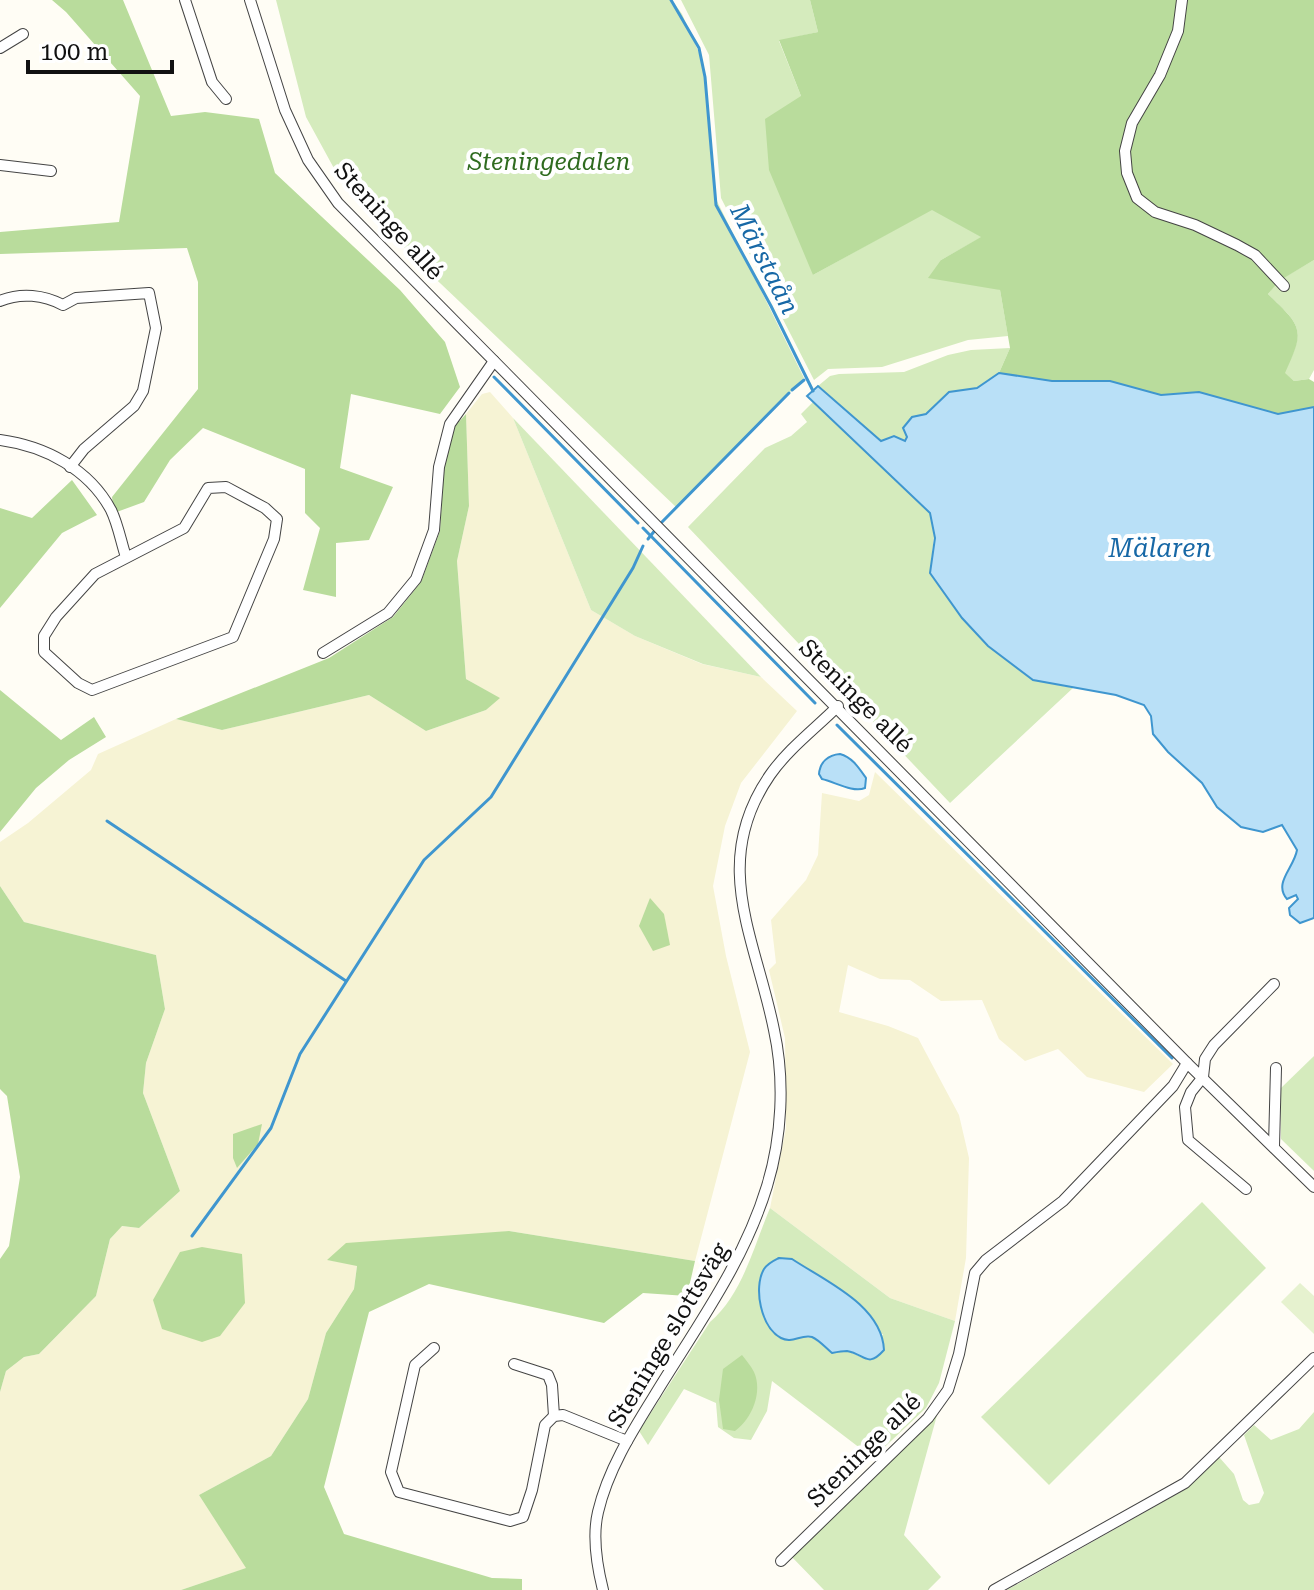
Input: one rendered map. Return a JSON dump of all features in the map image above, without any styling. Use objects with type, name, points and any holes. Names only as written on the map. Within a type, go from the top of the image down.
[{"type":"street","points":[[185,0],[212,82],[226,99]]},
{"type":"street","name":"Steninge allé","points":[[250,0],[285,110],[308,160],[338,203],[838,706],[1187,1063],[1314,1187]]},
{"type":"street","points":[[1182,0],[1178,31],[1160,75],[1132,123],[1125,151],[1127,173],[1137,198],[1155,212],[1195,225],[1255,255],[1284,286]]},
{"type":"street","points":[[0,48],[23,34]]},
{"type":"street","points":[[0,165],[51,171]]},
{"type":"street","points":[[0,301],[10,297],[34,296],[50,298],[63,305],[76,298],[149,293],[156,328],[143,391],[134,406],[84,449],[70,467]]},
{"type":"street","points":[[323,653],[388,613],[416,579],[434,530],[439,467],[450,424],[494,361]]},
{"type":"street","points":[[0,440],[28,444],[59,457],[99,491],[112,512],[126,557]]},
{"type":"street","points":[[226,487],[265,508],[277,519],[274,539],[233,637],[92,690],[78,683],[44,652],[44,636],[56,617],[95,574],[126,557],[184,528],[208,488],[226,487]]},
{"type":"street","name":"Steninge slottsväg","points":[[603,1590],[596,1564],[597,1515],[611,1472],[627,1441],[724,1286],[750,1232],[767,1185],[778,1136],[780,1086],[775,1034],[741,906],[738,865],[749,814],[771,774],[838,706]]},
{"type":"street","points":[[1246,1189],[1188,1140],[1185,1107],[1191,1092],[1203,1077],[1205,1059],[1214,1045],[1274,984]]},
{"type":"street","name":"Steninge allé","points":[[781,1561],[928,1418],[948,1390],[959,1354],[975,1273],[980,1266],[1063,1201],[1173,1086],[1187,1063]]},
{"type":"street","points":[[1274,1146],[1276,1068]]},
{"type":"street","points":[[434,1348],[415,1365],[391,1472],[399,1492],[510,1521],[523,1517],[532,1490],[545,1425],[554,1416],[563,1415],[627,1441]]},
{"type":"street","points":[[994,1590],[1185,1483],[1314,1358]]},
{"type":"street","points":[[514,1364],[548,1375],[552,1385],[554,1416]]},
{"type":"shaded area","points":[[490,392],[513,418],[591,610],[635,636],[702,664],[761,677],[797,711],[741,783],[725,826],[713,886],[726,956],[750,1052],[695,1261],[509,1231],[328,1260],[357,1265],[354,1289],[326,1333],[308,1399],[271,1456],[199,1495],[247,1568],[181,1590],[0,1590],[0,1392],[6,1371],[24,1357],[39,1354],[96,1296],[110,1239],[121,1226],[139,1228],[180,1191],[143,1093],[146,1063],[165,1009],[156,955],[24,922],[0,886],[0,842],[28,823],[91,770],[98,754],[176,719],[222,730],[369,695],[426,731],[486,710],[499,698],[466,679],[457,561],[469,506],[466,414],[482,394]]},
{"type":"shaded area","points":[[875,772],[1173,1064],[1144,1092],[1087,1077],[1058,1049],[1025,1061],[999,1039],[982,1000],[941,1001],[910,980],[880,979],[848,965],[839,1012],[918,1038],[959,1115],[969,1158],[966,1258],[955,1321],[890,1298],[770,1208],[786,1128],[785,1038],[769,970],[776,963],[771,920],[806,880],[818,855],[822,793],[859,801],[869,795]]},
{"type":"green space","points":[[52,0],[123,0],[171,116],[205,112],[259,119],[275,173],[400,290],[445,342],[460,387],[440,414],[351,394],[340,468],[393,487],[369,540],[336,543],[336,597],[303,590],[320,528],[305,513],[305,469],[203,428],[170,460],[144,502],[114,513],[112,497],[198,389],[198,282],[187,248],[0,254],[0,232],[119,222],[140,96]]},
{"type":"green space","name":"Steningedalen","points":[[276,0],[672,0],[682,14],[703,62],[716,199],[804,378],[676,507],[421,265],[342,183],[306,117]]},
{"type":"green space","points":[[681,0],[810,0],[818,32],[779,41],[801,96],[813,275],[932,209],[982,237],[941,260],[1000,290],[1008,336],[968,340],[882,367],[828,369],[814,380],[721,198],[709,55]]},
{"type":"green space","points":[[810,0],[1314,0],[1314,260],[1279,281],[1268,294],[1288,314],[1297,330],[1296,347],[1285,373],[1294,381],[1309,379],[1314,382],[1314,407],[1278,415],[1199,392],[1161,395],[1110,381],[1052,381],[999,373],[1010,348],[1000,290],[928,278],[941,260],[981,237],[932,210],[813,275],[769,170],[765,119],[801,96],[779,40],[818,32]]},
{"type":"green space","points":[[1314,260],[1314,370],[1309,379],[1294,381],[1284,373],[1295,347],[1297,330],[1288,314],[1268,294],[1278,281]]},
{"type":"green space","points":[[1010,348],[999,373],[977,388],[949,392],[926,414],[905,441],[881,441],[818,386],[830,376],[839,374],[904,372],[948,355]]},
{"type":"green space","points":[[813,402],[930,513],[934,536],[930,573],[962,618],[988,646],[1033,680],[1073,688],[950,803],[688,527],[765,448],[791,436],[807,422],[801,414]]},
{"type":"green space","points":[[466,414],[469,506],[457,561],[466,679],[500,698],[486,710],[426,731],[369,695],[222,730],[176,719],[329,658],[393,617],[421,582],[440,531],[444,468],[455,426]]},
{"type":"green space","points":[[513,418],[761,677],[703,664],[635,636],[591,610]]},
{"type":"green space","points":[[72,480],[97,515],[62,533],[0,608],[0,508],[32,518]]},
{"type":"green space","points":[[0,690],[61,740],[94,717],[106,737],[69,760],[36,788],[0,832]]},
{"type":"green space","points":[[0,886],[24,922],[156,955],[165,1009],[146,1063],[143,1093],[180,1191],[139,1228],[122,1226],[110,1239],[96,1296],[39,1354],[24,1357],[6,1371],[0,1392],[0,1259],[9,1246],[20,1177],[7,1096],[0,1089]]},
{"type":"green space","points":[[650,898],[664,914],[670,945],[653,951],[639,926]]},
{"type":"green space","points":[[1314,1056],[1314,1171],[1281,1139],[1281,1088]]},
{"type":"green space","points":[[262,1124],[258,1144],[237,1168],[233,1158],[233,1134]]},
{"type":"green space","points":[[1202,1202],[1266,1268],[1049,1485],[981,1417]]},
{"type":"green space","points":[[770,1208],[890,1298],[955,1321],[939,1383],[926,1408],[873,1458],[772,1381],[767,1411],[751,1440],[734,1438],[718,1427],[716,1403],[684,1389],[648,1445],[639,1431],[710,1322],[731,1298]],"holes":[[[883,1334],[868,1360],[847,1351],[832,1353],[813,1338],[801,1337]]]},
{"type":"green space","points":[[509,1231],[695,1261],[687,1296],[643,1293],[604,1323],[429,1284],[369,1312],[324,1487],[344,1534],[492,1578],[522,1579],[522,1590],[181,1590],[246,1568],[199,1495],[271,1456],[308,1399],[326,1333],[354,1289],[357,1266],[327,1260],[346,1243]]},
{"type":"green space","points":[[202,1247],[242,1254],[245,1303],[220,1336],[202,1342],[162,1329],[153,1300],[180,1252]]},
{"type":"green space","points":[[1300,1283],[1314,1296],[1314,1334],[1281,1302]]},
{"type":"green space","points":[[742,1355],[756,1380],[754,1404],[746,1420],[735,1431],[723,1429],[719,1400],[723,1369]]},
{"type":"green space","points":[[939,1408],[904,1535],[941,1577],[928,1590],[824,1590],[790,1555]]},
{"type":"green space","points":[[1314,1412],[1314,1590],[1007,1590],[1186,1489],[1219,1457],[1234,1474],[1243,1500],[1249,1505],[1259,1503],[1264,1493],[1244,1435],[1254,1425],[1271,1440],[1299,1429]]},
{"type":"water","name":"Mälaren","points":[[999,373],[1052,381],[1110,381],[1161,395],[1199,392],[1278,414],[1314,407],[1314,918],[1300,923],[1290,915],[1289,908],[1298,899],[1296,895],[1287,899],[1282,887],[1297,850],[1282,825],[1263,832],[1241,827],[1217,807],[1202,783],[1153,734],[1151,716],[1144,705],[1116,695],[1033,680],[988,646],[962,618],[930,573],[935,538],[930,513],[807,396],[818,386],[881,441],[894,436],[905,441],[907,437],[903,428],[912,417],[926,414],[949,392],[977,388]]},
{"type":"water","points":[[840,754],[852,760],[861,770],[866,778],[865,788],[850,788],[822,779],[819,774],[823,763]]},
{"type":"water","points":[[779,1258],[792,1259],[863,1307],[881,1334],[884,1350],[874,1359],[866,1359],[847,1351],[832,1353],[812,1337],[785,1340],[774,1333],[764,1316],[759,1286],[764,1269]]},
{"type":"waterway","name":"Märstaån","points":[[671,0],[699,48],[705,77],[716,205],[813,391]]},
{"type":"waterway","points":[[494,377],[638,523]]},
{"type":"waterway","points":[[792,390],[804,380]]},
{"type":"waterway","points":[[662,522],[789,393]]},
{"type":"waterway","points":[[643,528],[815,703]]},
{"type":"waterway","points":[[648,539],[656,529]]},
{"type":"waterway","points":[[192,1236],[271,1128],[300,1054],[424,860],[491,797],[633,568],[643,546]]},
{"type":"waterway","points":[[837,725],[1172,1058]]},
{"type":"waterway","points":[[107,821],[346,981]]}]
